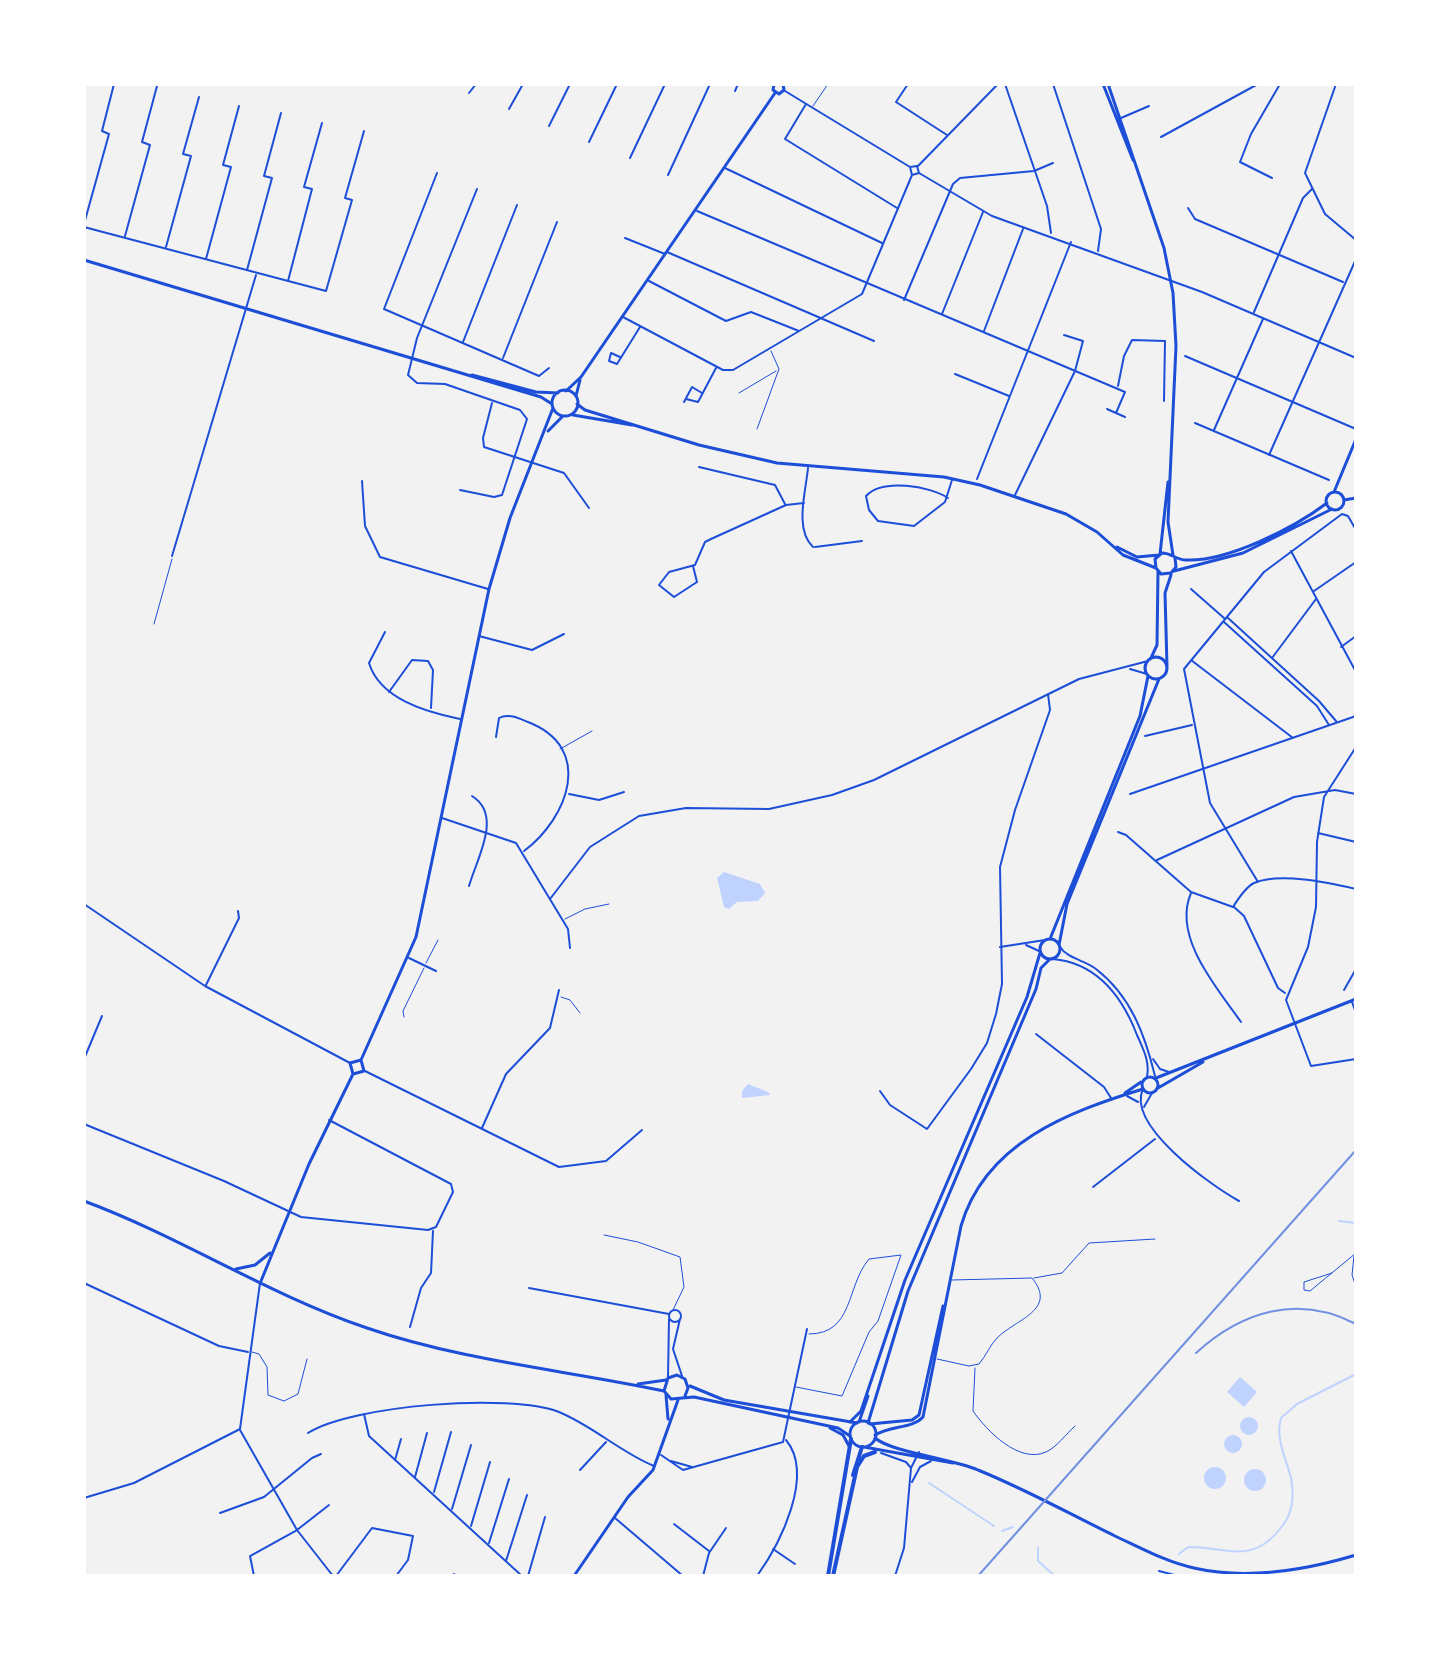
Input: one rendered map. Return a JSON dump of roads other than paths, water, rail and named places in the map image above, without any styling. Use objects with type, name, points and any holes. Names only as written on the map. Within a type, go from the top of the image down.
[{"type":"main road","points":[[830,1576],[851,1437]]},
{"type":"main road","points":[[830,1576],[855,1461],[863,1447]]},
{"type":"main road","points":[[852,1485],[862,1458],[875,1452]]},
{"type":"street","points":[[114,84],[102,131],[109,134],[84,226],[326,291],[352,200],[345,198],[364,131]]},
{"type":"street","points":[[469,93],[476,84]]},
{"type":"street","points":[[509,109],[523,84]]},
{"type":"street","points":[[549,126],[570,84]]},
{"type":"street","points":[[589,142],[617,84]]},
{"type":"street","points":[[630,158],[665,84]]},
{"type":"street","points":[[668,175],[710,84]]},
{"type":"street","points":[[735,91],[738,84]]},
{"type":"street","points":[[774,84],[775,93]]},
{"type":"street","points":[[783,84],[784,90]]},
{"type":"street","points":[[908,84],[896,102],[948,135]]},
{"type":"street","points":[[460,373],[536,392],[566,391],[581,377],[775,93],[784,90],[910,167],[917,166],[998,84]]},
{"type":"street","points":[[1005,84],[1047,206],[1051,235]]},
{"type":"street","points":[[1053,84],[1101,229],[1098,252]]},
{"type":"street","points":[[1106,84],[1138,171],[1173,293],[1173,403],[1168,522],[1174,557],[1173,571],[1165,588],[1166,672],[1159,679],[1067,904],[1059,946],[1041,968],[964,1164],[908,1291],[869,1424],[886,1447],[961,1464],[1181,1565],[1247,1574],[1304,1569],[1356,1555]]},
{"type":"street","points":[[1161,137],[1258,84]]},
{"type":"street","points":[[1272,178],[1240,162],[1251,134],[1280,84]]},
{"type":"street","points":[[1336,84],[1306,167],[1312,189],[1329,218],[1356,240]]},
{"type":"street","points":[[125,238],[150,145],[142,142],[157,86]]},
{"type":"street","points":[[166,249],[191,156],[183,154],[199,97]]},
{"type":"street","points":[[807,103],[785,139],[897,208]]},
{"type":"street","points":[[206,260],[231,167],[223,165],[239,106]]},
{"type":"street","points":[[1119,119],[1149,106]]},
{"type":"street","points":[[247,271],[272,178],[264,176],[281,113]]},
{"type":"street","points":[[288,282],[312,189],[304,187],[322,123]]},
{"type":"street","points":[[904,300],[949,190],[960,178],[1034,171],[1053,163]]},
{"type":"street","points":[[917,166],[919,173],[983,211],[1253,313],[1356,358]]},
{"type":"street","points":[[622,317],[717,367],[733,370],[860,296],[912,175],[910,167]]},
{"type":"street","points":[[725,168],[883,243]]},
{"type":"street","points":[[437,173],[384,309],[539,376],[549,368]]},
{"type":"street","points":[[912,175],[919,173]]},
{"type":"street","points":[[460,490],[500,497],[517,457],[527,415],[445,384],[412,381],[407,372],[477,189]]},
{"type":"street","points":[[1253,313],[1303,198],[1312,189]]},
{"type":"street","points":[[462,344],[517,205]]},
{"type":"street","points":[[1188,208],[1191,217],[1344,283]]},
{"type":"street","points":[[695,210],[1125,392],[1116,413]]},
{"type":"street","points":[[941,315],[983,211]]},
{"type":"street","points":[[502,360],[557,222]]},
{"type":"street","points":[[984,333],[1024,228]]},
{"type":"street","points":[[625,238],[874,341]]},
{"type":"street","points":[[977,479],[1071,242]]},
{"type":"street","points":[[1269,455],[1356,259]]},
{"type":"street","points":[[84,260],[541,397],[567,416],[590,416],[641,427],[729,453],[808,468],[952,479],[1015,495],[1076,519],[1123,555],[1164,574],[1236,556],[1332,509],[1340,509],[1344,500]]},
{"type":"street","points":[[172,556],[257,274]]},
{"type":"street","points":[[647,280],[726,321],[751,312],[800,332]]},
{"type":"street","points":[[1213,431],[1263,318]]},
{"type":"street","points":[[620,357],[640,326]]},
{"type":"street","points":[[1015,495],[1075,371],[1083,341],[1064,335]]},
{"type":"street","points":[[1117,389],[1124,356],[1132,340],[1165,341],[1164,401]]},
{"type":"street","points":[[1185,356],[1356,429]]},
{"type":"street","points":[[703,393],[692,387],[685,400],[696,403],[703,393],[717,367]]},
{"type":"street","points":[[955,374],[1009,396]]},
{"type":"street","points":[[543,437],[553,424],[567,416],[577,402],[581,377]]},
{"type":"street","points":[[566,391],[577,402],[641,427]]},
{"type":"street","points":[[364,1071],[361,1060],[409,958],[489,589],[531,461],[558,393]]},
{"type":"street","points":[[493,401],[483,446],[567,474],[589,508]]},
{"type":"street","points":[[1107,409],[1125,417]]},
{"type":"street","points":[[1195,423],[1329,480]]},
{"type":"street","points":[[1111,544],[1137,557],[1159,554],[1189,560],[1241,548],[1300,521],[1327,503],[1356,439]]},
{"type":"street","points":[[851,1437],[905,1280],[1027,997],[1040,952],[1140,716],[1150,660],[1157,645],[1157,570],[1171,462]]},
{"type":"street","points":[[699,467],[775,485],[786,505]]},
{"type":"street","points":[[808,468],[805,533],[813,547],[811,554]]},
{"type":"street","points":[[948,498],[933,490],[884,486],[866,496],[869,510],[878,521],[914,526],[948,498],[952,479]]},
{"type":"street","points":[[362,481],[365,526],[380,557],[489,589]]},
{"type":"street","points":[[1334,492],[1344,500],[1356,498]]},
{"type":"street","points":[[693,566],[669,572],[659,585],[674,597],[685,592],[697,582],[693,566],[705,542],[786,505],[804,503]]},
{"type":"street","points":[[1327,503],[1332,509]]},
{"type":"street","points":[[1258,882],[1212,807],[1183,678],[1186,664],[1264,572],[1291,550],[1345,513],[1356,530]]},
{"type":"street","points":[[813,547],[862,541]]},
{"type":"street","points":[[1291,550],[1356,672]]},
{"type":"street","points":[[1314,592],[1356,562]]},
{"type":"street","points":[[1191,589],[1319,701],[1336,723]]},
{"type":"street","points":[[1268,663],[1317,598]]},
{"type":"street","points":[[1225,619],[1268,663],[1317,706],[1329,725]]},
{"type":"street","points":[[385,632],[369,663],[375,680],[388,693],[461,720]]},
{"type":"street","points":[[478,635],[532,650],[564,634]]},
{"type":"street","points":[[1340,647],[1356,636]]},
{"type":"street","points":[[550,899],[590,847],[639,816],[676,809],[769,809],[832,795],[899,768],[1089,676],[1150,660],[1161,659],[1167,666]]},
{"type":"street","points":[[1190,659],[1293,738]]},
{"type":"street","points":[[388,693],[412,660],[428,661],[433,670],[430,709]]},
{"type":"street","points":[[1128,668],[1159,679]]},
{"type":"street","points":[[880,1091],[890,1105],[927,1129],[987,1043],[1002,984],[998,885],[1002,855],[1050,710],[1048,694]]},
{"type":"street","points":[[496,737],[499,718],[507,715],[541,728],[560,749],[568,773],[568,794],[554,821],[524,851]]},
{"type":"street","points":[[1130,794],[1356,716]]},
{"type":"street","points":[[1145,736],[1193,725]]},
{"type":"street","points":[[1356,747],[1326,791],[1318,833],[1318,882],[1308,947],[1287,994],[1293,1025],[1311,1066],[1356,1059]]},
{"type":"street","points":[[1156,861],[1294,797],[1326,791],[1356,794]]},
{"type":"street","points":[[568,794],[599,800],[624,792]]},
{"type":"street","points":[[469,886],[486,830],[486,810],[472,796]]},
{"type":"street","points":[[441,818],[511,839],[524,851],[563,920],[570,948]]},
{"type":"street","points":[[1118,832],[1126,835],[1191,892],[1233,907],[1244,916],[1278,988],[1287,994]]},
{"type":"street","points":[[1318,833],[1356,842]]},
{"type":"street","points":[[1233,907],[1251,885],[1258,882],[1318,882],[1356,889]]},
{"type":"street","points":[[1191,892],[1187,922],[1190,938],[1211,979],[1241,1022]]},
{"type":"street","points":[[84,904],[205,986],[350,1063],[361,1060]]},
{"type":"street","points":[[205,986],[239,918],[238,911]]},
{"type":"street","points":[[1000,947],[1047,940],[1059,946],[1065,954],[1092,966],[1119,991],[1135,1017],[1151,1056],[1158,1088]]},
{"type":"street","points":[[1025,944],[1051,959],[1081,966],[1114,993],[1130,1017],[1147,1057],[1147,1077],[1121,1095]]},
{"type":"street","points":[[409,958],[436,971]]},
{"type":"street","points":[[1344,990],[1356,969]]},
{"type":"street","points":[[482,1130],[506,1074],[550,1028],[559,990]]},
{"type":"street","points":[[1147,1077],[1156,1078],[1203,1061],[1354,1000],[1356,1013]]},
{"type":"street","points":[[84,1059],[102,1016]]},
{"type":"street","points":[[1036,1034],[1104,1087],[1111,1099]]},
{"type":"street","points":[[1151,1056],[1161,1070],[1178,1070]]},
{"type":"street","points":[[1143,1108],[1158,1088],[1203,1061]]},
{"type":"street","points":[[350,1063],[353,1074],[288,1212],[261,1281],[240,1429],[297,1530],[334,1576],[372,1528],[413,1536],[408,1560],[396,1576]]},
{"type":"street","points":[[353,1074],[364,1071],[553,1165],[565,1168],[606,1161],[642,1130]]},
{"type":"street","points":[[1139,1103],[1143,1081]]},
{"type":"street","points":[[863,1447],[894,1425],[913,1425],[921,1421],[965,1210],[996,1162],[1034,1133],[1121,1095],[1143,1089],[1152,1093]]},
{"type":"street","points":[[1121,1095],[1143,1108],[1155,1138],[1197,1174],[1239,1201]]},
{"type":"street","points":[[329,1120],[451,1184],[453,1192],[433,1230],[431,1273],[421,1288],[410,1327]]},
{"type":"street","points":[[84,1124],[224,1181],[288,1212],[313,1219],[433,1230]]},
{"type":"street","points":[[1093,1187],[1155,1138]]},
{"type":"street","points":[[84,1201],[350,1322],[418,1345],[626,1384],[665,1393],[678,1400]]},
{"type":"street","points":[[236,1269],[255,1265],[270,1253]]},
{"type":"street","points":[[84,1283],[219,1346],[250,1352]]},
{"type":"street","points":[[529,1288],[669,1316],[674,1322],[680,1319]]},
{"type":"street","points":[[668,1424],[665,1393],[669,1316],[673,1310],[679,1312],[680,1319],[673,1349],[688,1384],[717,1398],[791,1413],[869,1424],[917,1417],[934,1358]]},
{"type":"street","points":[[757,1576],[772,1549],[797,1488],[796,1461],[785,1439],[806,1332]]},
{"type":"street","points":[[626,1384],[683,1377]]},
{"type":"street","points":[[849,1422],[858,1415],[871,1381]]},
{"type":"street","points":[[685,1396],[688,1384]]},
{"type":"street","points":[[582,1576],[575,1574],[614,1517],[655,1466],[678,1400],[685,1396],[838,1428],[875,1452],[916,1455],[931,1461],[961,1464]]},
{"type":"street","points":[[308,1433],[321,1424],[364,1414],[446,1405],[527,1406],[563,1414],[655,1466]]},
{"type":"street","points":[[364,1414],[369,1436],[522,1576]]},
{"type":"street","points":[[812,1423],[843,1435],[849,1454]]},
{"type":"street","points":[[84,1498],[134,1483],[240,1429]]},
{"type":"street","points":[[433,1494],[451,1432]]},
{"type":"street","points":[[415,1477],[427,1433]]},
{"type":"street","points":[[395,1460],[401,1439]]},
{"type":"street","points":[[661,1455],[693,1467],[733,1459],[785,1439]]},
{"type":"street","points":[[580,1470],[607,1441]]},
{"type":"street","points":[[451,1511],[471,1445]]},
{"type":"street","points":[[881,1453],[906,1462],[911,1468]]},
{"type":"street","points":[[220,1513],[256,1502],[321,1454]]},
{"type":"street","points":[[895,1576],[904,1548],[911,1468],[916,1455]]},
{"type":"street","points":[[911,1483],[917,1470],[916,1455]]},
{"type":"street","points":[[917,1470],[931,1461]]},
{"type":"street","points":[[470,1528],[490,1462]]},
{"type":"street","points":[[488,1545],[509,1479]]},
{"type":"street","points":[[506,1561],[527,1495]]},
{"type":"street","points":[[254,1576],[250,1556],[297,1530],[329,1505]]},
{"type":"street","points":[[528,1576],[545,1517]]},
{"type":"street","points":[[614,1517],[683,1576]]},
{"type":"street","points":[[674,1524],[710,1552]]},
{"type":"street","points":[[703,1576],[710,1552],[726,1528]]},
{"type":"street","points":[[772,1549],[795,1564]]},
{"type":"street","points":[[1159,1571],[1178,1576]]},
{"type":"lane","points":[[813,106],[828,84]]},
{"type":"lane","points":[[757,429],[778,370],[770,349]]},
{"type":"lane","points":[[739,393],[778,370]]},
{"type":"lane","points":[[154,624],[172,556]]},
{"type":"lane","points":[[560,749],[592,731]]},
{"type":"lane","points":[[563,920],[585,909],[609,904]]},
{"type":"lane","points":[[404,1017],[403,1011],[438,940]]},
{"type":"lane","points":[[558,997],[570,1000],[580,1013]]},
{"type":"lane","points":[[604,1235],[638,1242],[680,1257],[684,1287],[673,1310]]},
{"type":"lane","points":[[950,1279],[1032,1278],[1062,1273],[1089,1243],[1155,1239]]},
{"type":"lane","points":[[1332,1273],[1304,1282],[1304,1290],[1310,1291],[1332,1273],[1356,1253]]},
{"type":"lane","points":[[1356,1253],[1352,1275],[1356,1287]]},
{"type":"lane","points":[[796,1387],[842,1396],[869,1332],[878,1321],[901,1255],[869,1259],[838,1325],[820,1334],[806,1332]]},
{"type":"lane","points":[[1032,1278],[1042,1293],[1041,1301],[1026,1318],[997,1338],[975,1366],[973,1411],[1010,1446],[1024,1453],[1041,1453],[1055,1446],[1075,1426]]},
{"type":"lane","points":[[250,1352],[259,1354],[264,1361],[268,1395],[284,1401],[298,1394],[307,1359]]},
{"type":"lane","points":[[934,1358],[975,1366]]},
{"type":"lane","points":[[1157,1576],[1159,1571]]},
{"type":"water","points":[[724,872],[760,884],[765,893],[758,901],[737,902],[729,909],[724,907],[717,878]]},
{"type":"water","points":[[748,1084],[770,1095],[742,1098],[742,1091]]},
{"type":"water","points":[[1240,1377],[1257,1392],[1244,1407],[1227,1392]]},
{"type":"water","points":[[1249,1417],[1258,1426],[1249,1435],[1240,1426]]},
{"type":"water","points":[[1233,1435],[1242,1444],[1233,1453],[1224,1444]]},
{"type":"water","points":[[1215,1467],[1223,1470],[1226,1478],[1223,1486],[1215,1489],[1207,1486],[1204,1478],[1207,1470]]},
{"type":"water","points":[[1255,1469],[1263,1472],[1266,1480],[1263,1488],[1255,1491],[1247,1488],[1244,1480],[1247,1472]]},
{"type":"waterway","points":[[1339,1221],[1356,1223]]},
{"type":"waterway","points":[[1179,1554],[1188,1547],[1251,1550],[1272,1538],[1286,1520],[1292,1496],[1291,1478],[1280,1441],[1281,1418],[1297,1404],[1356,1374]]},
{"type":"waterway","points":[[929,1483],[994,1526]]},
{"type":"waterway","points":[[1002,1531],[1013,1527]]},
{"type":"waterway","points":[[1038,1548],[1038,1561],[1055,1576]]},
{"type":"railway","points":[[978,1576],[1356,1150]]},
{"type":"railway","points":[[1196,1353],[1232,1327],[1272,1312],[1313,1310],[1356,1324]]}]
